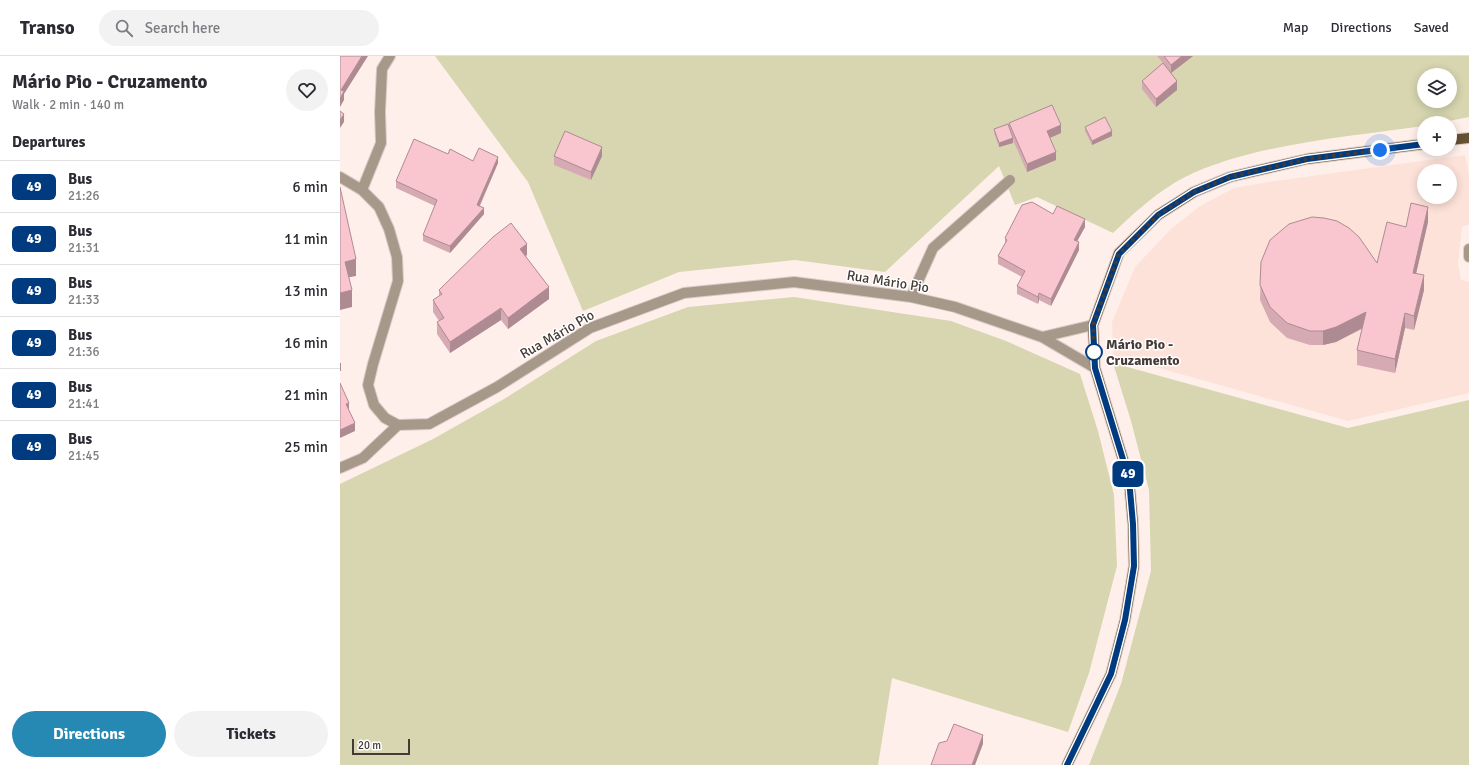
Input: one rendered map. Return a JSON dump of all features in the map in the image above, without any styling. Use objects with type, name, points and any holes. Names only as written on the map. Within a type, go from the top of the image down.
[{"type":"main road","points":[[1457,139],[1469,138]]},
{"type":"main road","points":[[1067,765],[1111,674],[1125,620],[1134,566],[1133,524],[1129,479],[1095,368],[1093,325],[1119,254],[1158,215],[1194,192],[1230,177],[1307,159],[1417,145]]},
{"type":"street","points":[[362,190],[381,143],[380,112],[382,69],[390,56]]},
{"type":"street","points":[[340,177],[362,190],[379,207],[389,229],[396,257],[398,280],[368,385],[374,405],[385,418],[398,425],[363,458],[340,468]]},
{"type":"street","points":[[911,297],[933,248],[1010,180]]},
{"type":"street","points":[[1469,249],[1469,257]]},
{"type":"street","name":"Rua Mário Pio","points":[[398,425],[429,424],[497,386],[590,328],[684,293],[794,282],[911,297],[955,307],[1042,337],[1095,368]]},
{"type":"street","points":[[1042,337],[1093,325]]},
{"type":"shaded area","points":[[1465,155],[1469,175],[1469,225],[1462,226],[1458,264],[1461,280],[1469,282],[1469,393],[1348,421],[1113,355],[1112,322],[1135,267],[1171,229],[1200,206],[1234,188]]},
{"type":"green space","points":[[435,56],[1469,56],[1469,117],[1457,119],[1457,116],[1417,116],[1417,127],[1301,143],[1270,149],[1212,166],[1185,177],[1156,195],[1113,233],[1037,197],[1015,205],[999,166],[885,272],[795,260],[679,272],[583,311],[528,182]]},
{"type":"green space","points":[[794,297],[951,321],[1006,341],[1080,374],[1098,431],[1114,495],[1117,566],[1089,673],[1068,732],[892,678],[878,765],[340,765],[340,484],[433,439],[504,399],[596,341],[688,307]]},
{"type":"green space","points":[[1113,363],[1348,428],[1469,400],[1469,765],[1089,765],[1121,684],[1151,571],[1149,490],[1131,421]]},
{"type":"building","points":[[340,56],[362,56],[341,90],[344,91],[340,99]]},
{"type":"building","points":[[1164,56],[1182,56],[1171,65]]},
{"type":"building","points":[[1163,63],[1177,81],[1156,99],[1142,81]]},
{"type":"building","points":[[1052,105],[1061,125],[1047,131],[1056,152],[1027,164],[1009,123]]},
{"type":"building","points":[[340,111],[344,114],[340,120]]},
{"type":"building","points":[[1105,117],[1112,131],[1092,141],[1085,127]]},
{"type":"building","points":[[1008,124],[1013,138],[999,143],[994,129]]},
{"type":"building","points":[[565,131],[602,147],[591,172],[554,156]]},
{"type":"building","points":[[414,139],[448,154],[450,149],[473,161],[479,148],[498,157],[477,205],[484,208],[450,246],[423,235],[437,200],[396,181]]},
{"type":"building","points":[[340,187],[356,259],[345,262],[352,290],[340,293]]},
{"type":"building","points":[[1032,202],[1053,214],[1057,206],[1085,219],[1074,240],[1079,242],[1051,299],[1039,293],[1038,297],[1017,286],[1025,271],[998,256],[1007,240],[1005,238],[1022,205]]},
{"type":"building","points":[[1411,203],[1428,207],[1413,273],[1424,275],[1414,316],[1405,313],[1395,359],[1357,350],[1366,312],[1336,327],[1323,331],[1310,331],[1287,323],[1270,307],[1260,285],[1261,262],[1270,240],[1289,224],[1312,217],[1337,221],[1349,228],[1359,237],[1377,263],[1387,222],[1406,227]]},
{"type":"building","points":[[511,223],[527,244],[520,249],[549,287],[508,318],[501,308],[450,342],[437,322],[444,318],[433,300],[442,294],[439,290],[493,237]]},
{"type":"building","points":[[340,383],[349,403],[346,404],[355,423],[340,430]]},
{"type":"building","points":[[954,724],[983,735],[972,765],[931,765],[939,743],[947,741]]},
{"type":"bus line","name":"49","points":[[1067,765],[1111,674],[1125,620],[1134,566],[1133,524],[1129,479],[1095,368],[1093,325],[1119,254],[1158,215],[1194,192],[1230,177],[1307,159],[1417,145]]},
{"type":"place","name":"Mário Pio - Cruzamento","points":[[1094,352]]},
{"type":"route","points":[[1094,352],[1093,325],[1119,254],[1158,215],[1194,192],[1230,177],[1307,159],[1380,150]]}]
